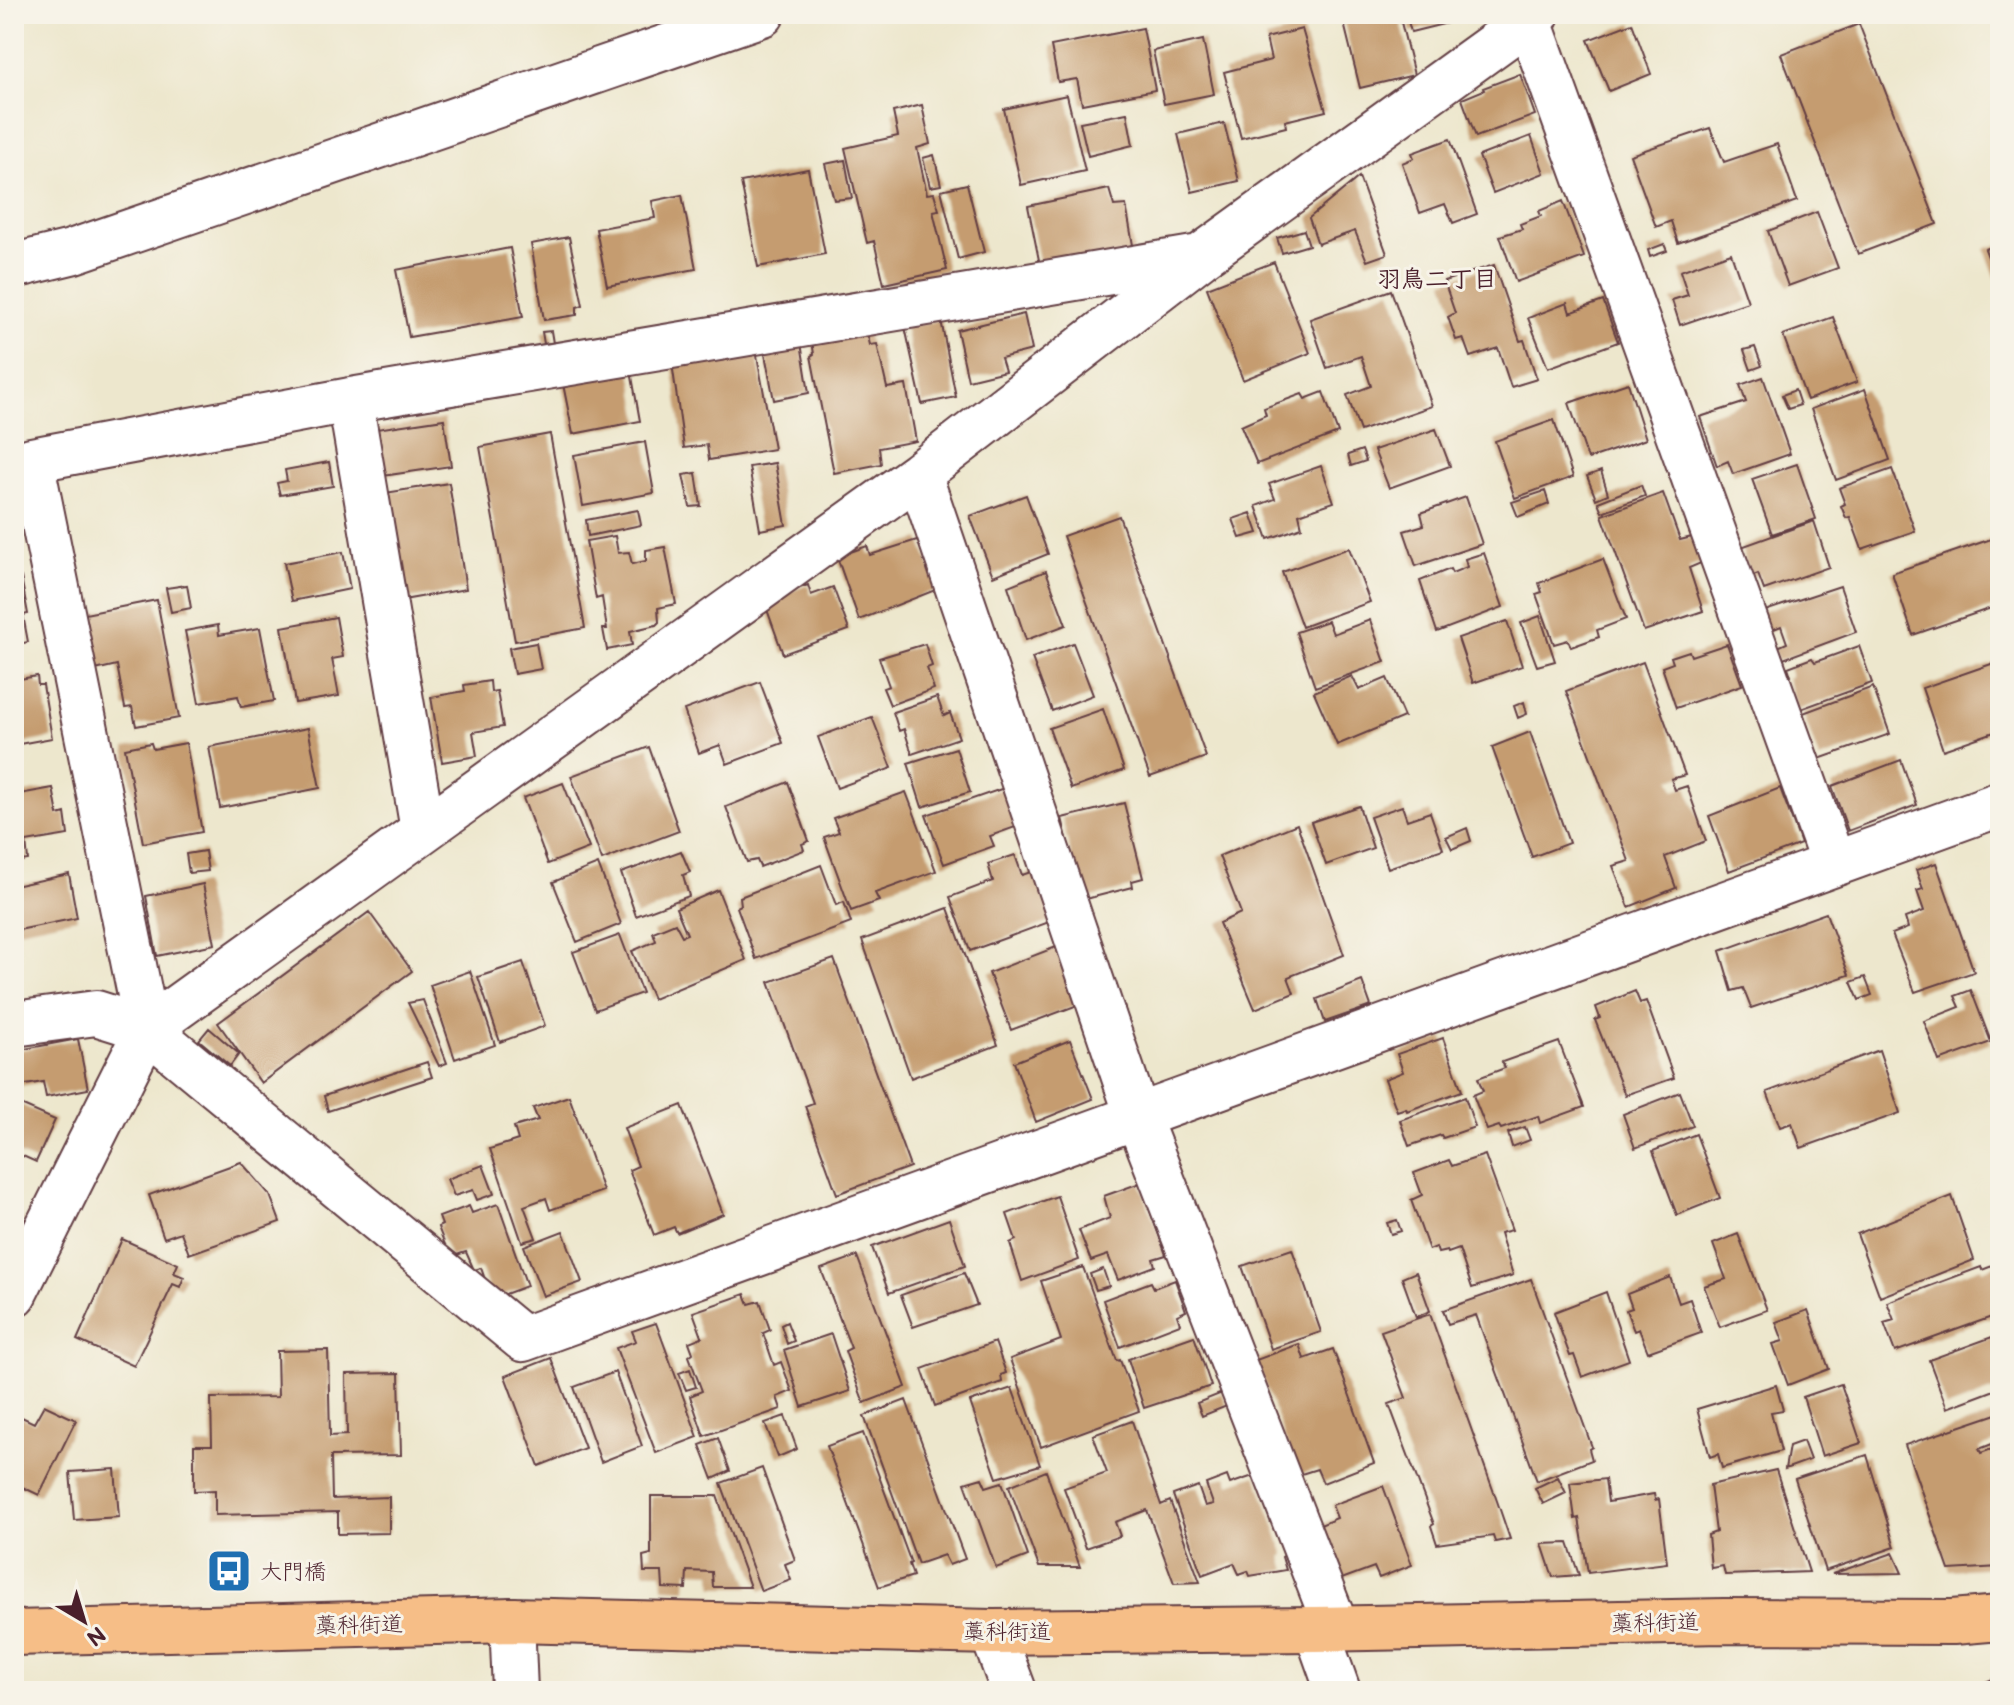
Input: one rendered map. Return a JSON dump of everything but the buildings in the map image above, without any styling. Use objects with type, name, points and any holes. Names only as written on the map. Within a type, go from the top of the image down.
[{"type":"highway","name":"藁科街道","points":[[14,1633],[512,1620],[992,1632],[1724,1621],[1953,1622],[2000,1618]]},
{"type":"street","points":[[14,266],[71,252],[762,14]]},
{"type":"street","points":[[14,1294],[147,1029],[919,474],[1200,257],[1533,17],[1833,863]]},
{"type":"street","points":[[14,279],[71,252]]},
{"type":"street","points":[[147,1029],[31,460],[350,400],[1200,257]]},
{"type":"street","points":[[350,400],[423,830]]},
{"type":"street","points":[[919,474],[1137,1115],[1326,1628],[1338,1691]]},
{"type":"street","points":[[14,1024],[96,1013],[147,1029],[523,1339],[2000,804]]},
{"type":"street","points":[[512,1620],[515,1691]]},
{"type":"street","points":[[992,1632],[1014,1691]]},
{"type":"place","name":"大門橋","points":[[229,1571]]},
{"type":"district","name":"羽鳥二丁目","points":[[1437,279]]}]
